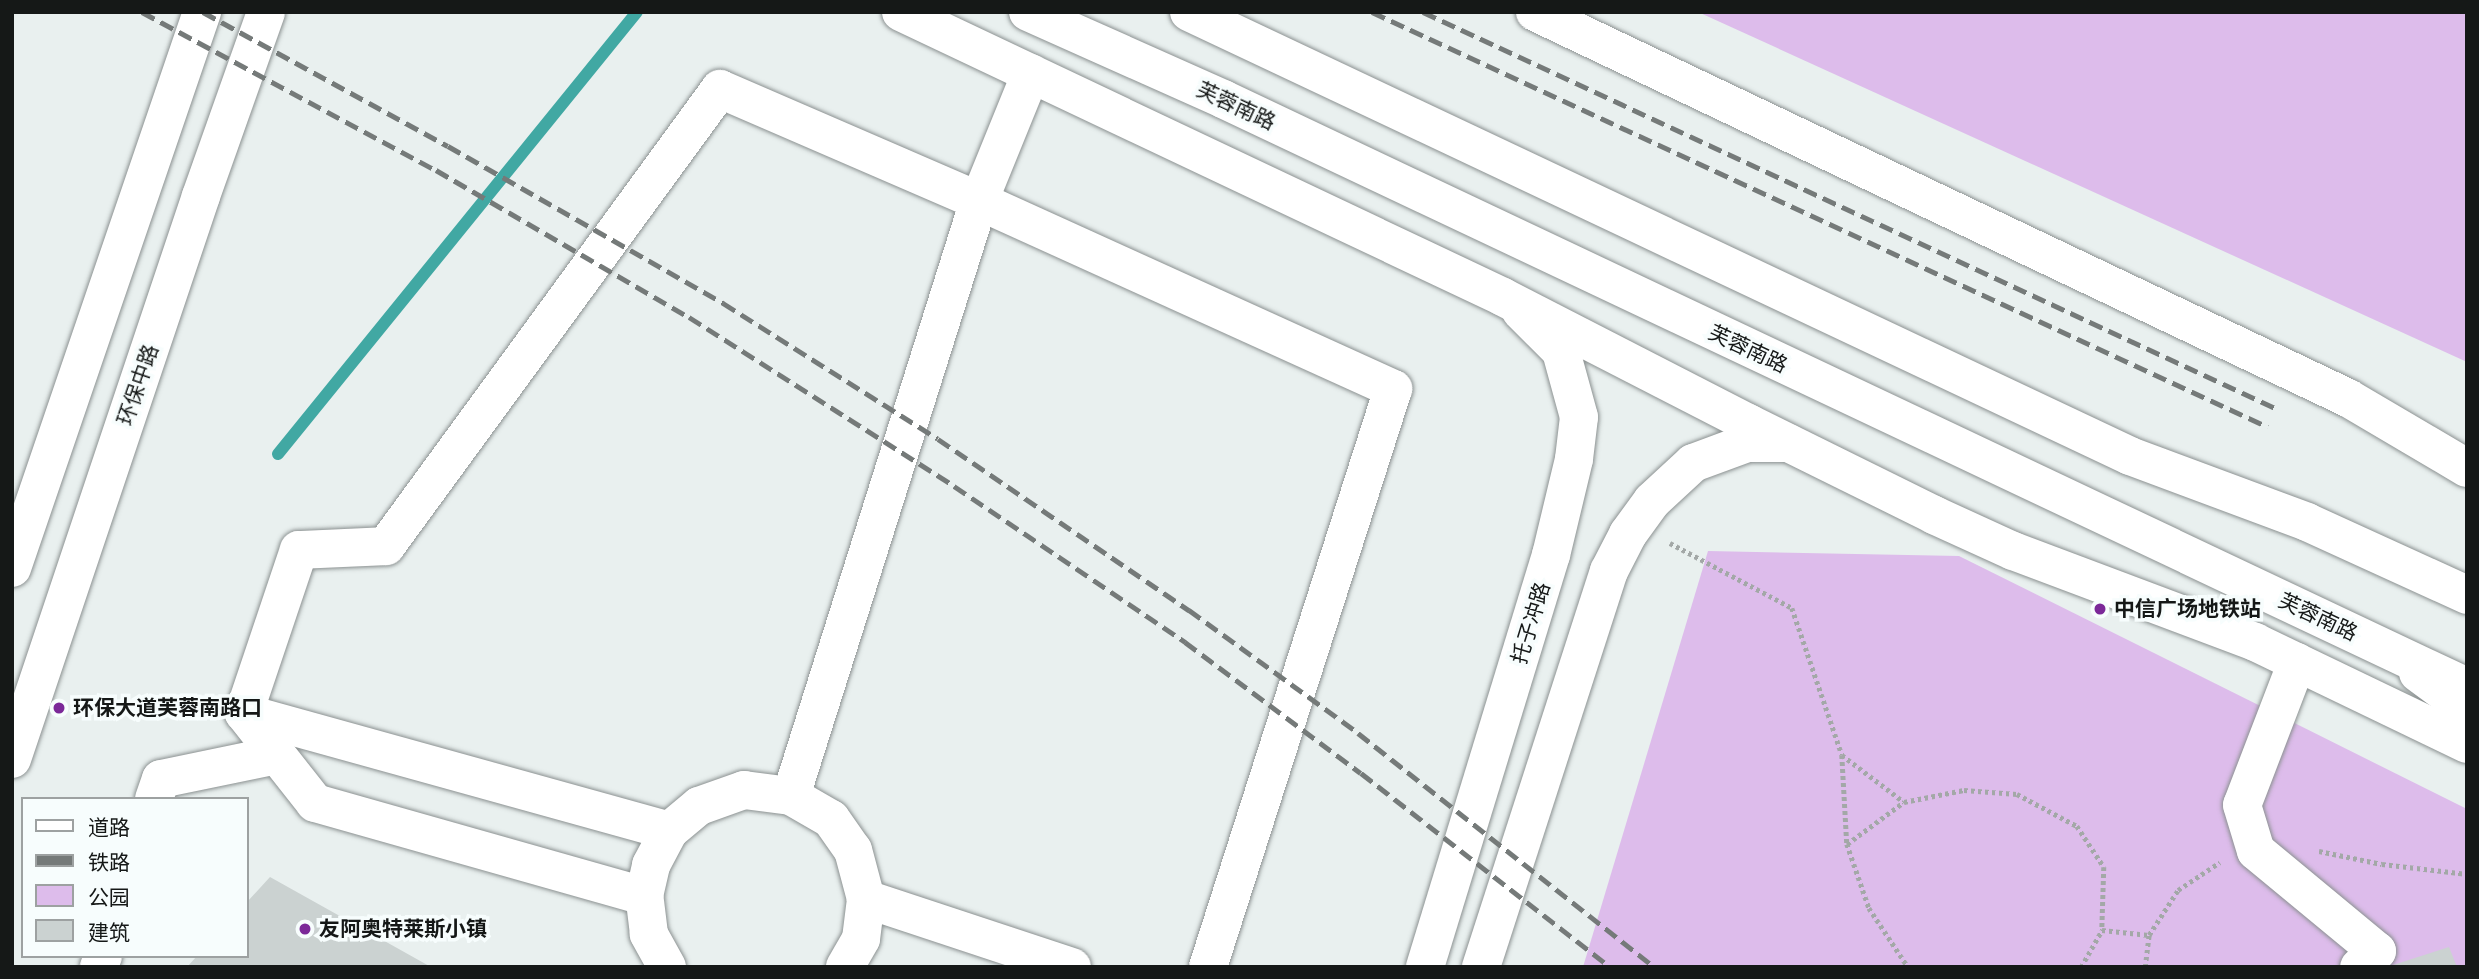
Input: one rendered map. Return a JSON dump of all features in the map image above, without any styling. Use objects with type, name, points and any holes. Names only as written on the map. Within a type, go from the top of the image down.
[{"type":"main road","points":[[12,568],[202,12]]},
{"type":"main road","name":"环保中路","points":[[12,759],[201,196],[267,12]]},
{"type":"main road","points":[[901,12],[1503,297],[1788,443],[2013,551],[2207,623],[2297,662],[2467,744]]},
{"type":"main road","name":"芙蓉南路","points":[[1028,12],[1223,99],[1653,305],[2467,687]]},
{"type":"main road","points":[[1189,12],[2130,456],[2307,522],[2467,595]]},
{"type":"main road","points":[[1535,12],[2335,392],[2467,468]]},
{"type":"main road","points":[[791,796],[979,201],[1031,73]]},
{"type":"main road","points":[[244,713],[299,550],[386,546],[720,89],[979,201],[1393,389],[1208,967]]},
{"type":"main road","name":"托子冲路","points":[[1425,967],[1551,555],[1566,500],[1579,417],[1561,351],[1541,328],[1503,297]]},
{"type":"main road","points":[[1481,967],[1609,571],[1628,534],[1652,501],[1693,463],[1747,443],[1788,443]]},
{"type":"main road","points":[[2386,649],[2467,709]]},
{"type":"main road","points":[[2297,662],[2242,805],[2256,850],[2377,951],[2359,967]]},
{"type":"main road","points":[[244,713],[314,803],[644,896]]},
{"type":"main road","points":[[244,713],[669,831]]},
{"type":"main road","points":[[155,797],[161,779],[277,755]]},
{"type":"main road","points":[[667,967],[649,934],[644,896],[651,865],[669,831],[698,806],[744,790],[791,796],[831,819],[853,850],[866,899],[861,939],[845,967]]},
{"type":"main road","points":[[866,899],[1072,967]]},
{"type":"path","points":[[1663,540],[1791,608],[1842,755],[1847,844],[1869,908],[1908,967]]},
{"type":"path","points":[[1842,755],[1904,802]]},
{"type":"path","points":[[1847,844],[1904,802],[1964,790],[2017,794],[2077,826],[2104,867],[2102,930],[2081,967]]},
{"type":"path","points":[[2102,930],[2149,935]]},
{"type":"green space","points":[[1698,12],[2467,12],[2467,362]]},
{"type":"green space","points":[[1708,551],[1959,556],[2467,809],[2467,967],[1583,967]]},
{"type":"building","name":"友阿奥特莱斯小镇","points":[[270,877],[431,967],[187,967],[195,958],[248,958],[248,901]]},
{"type":"building","points":[[2449,947],[2457,967],[2390,967],[2390,966]]},
{"type":"waterway","points":[[278,454],[637,12]]},
{"type":"railway","points":[[142,12],[436,170],[689,317],[954,486],[1185,642],[1361,773],[1610,967]]},
{"type":"railway","points":[[203,12],[448,146],[723,303],[938,439],[1189,610],[1358,733],[1654,967]]},
{"type":"railway","points":[[1372,12],[2268,427]]},
{"type":"railway","points":[[1423,12],[2277,409]]},
{"type":"place","name":"中信广场地铁站","points":[[2100,609]]},
{"type":"place","name":"环保大道芙蓉南路口","points":[[59,708]]},
{"type":"place","name":"友阿奥特莱斯小镇","points":[[305,929]]}]
